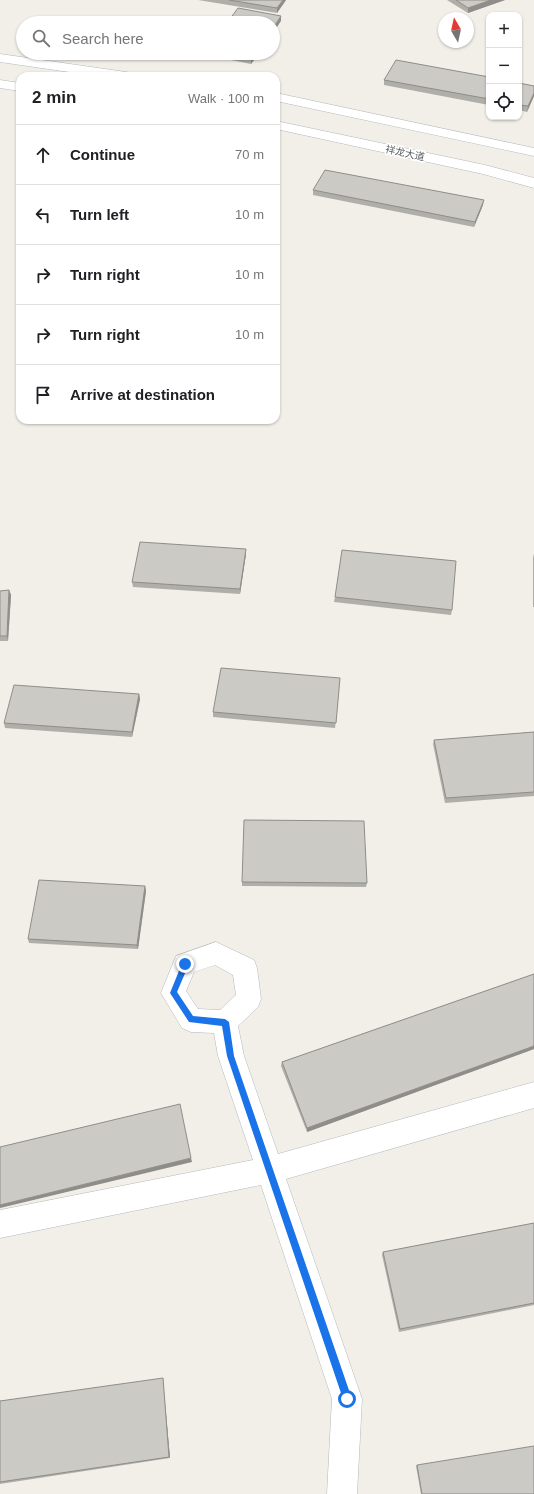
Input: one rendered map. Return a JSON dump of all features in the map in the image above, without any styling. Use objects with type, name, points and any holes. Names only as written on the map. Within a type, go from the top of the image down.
[{"type":"street","points":[[0,58],[98,72]]},
{"type":"street","points":[[0,84],[16,86]]},
{"type":"street","points":[[280,98],[306,102],[534,152]]},
{"type":"street","name":"祥龙大道","points":[[280,126],[485,170],[534,184]]},
{"type":"street","points":[[225,1022],[231,1056],[347,1399],[342,1494]]},
{"type":"street","points":[[0,1224],[269,1170],[534,1095]]},
{"type":"building","points":[[229,0],[283,0],[277,8]]},
{"type":"building","points":[[456,0],[491,0],[468,8]]},
{"type":"building","points":[[238,8],[281,16],[280,18],[280,16],[232,16]]},
{"type":"building","points":[[396,60],[486,76],[486,98],[384,80]]},
{"type":"building","points":[[522,84],[534,86],[534,93],[528,106],[522,105]]},
{"type":"building","points":[[325,170],[484,200],[475,222],[313,190]]},
{"type":"building","points":[[140,542],[246,549],[240,589],[132,582]]},
{"type":"building","points":[[342,550],[456,561],[452,610],[335,597]]},
{"type":"building","points":[[9,590],[7,636],[0,636],[0,591]]},
{"type":"building","points":[[221,668],[340,678],[336,723],[213,712]]},
{"type":"building","points":[[14,685],[139,694],[132,732],[4,723]]},
{"type":"building","points":[[534,732],[534,792],[446,798],[434,740]]},
{"type":"building","points":[[244,820],[364,821],[367,883],[242,882]]},
{"type":"building","points":[[39,880],[145,886],[137,945],[28,939]]},
{"type":"building","points":[[534,974],[534,1046],[307,1128],[282,1062]]},
{"type":"building","points":[[180,1104],[191,1158],[0,1205],[0,1147]]},
{"type":"building","points":[[534,1223],[534,1303],[400,1329],[383,1252]]},
{"type":"building","points":[[163,1378],[169,1457],[0,1482],[0,1401]]},
{"type":"building","points":[[534,1446],[534,1494],[422,1494],[417,1465]]},
{"type":"route","points":[[185,964],[173,993],[191,1020],[225,1022],[231,1056],[347,1399]]}]
